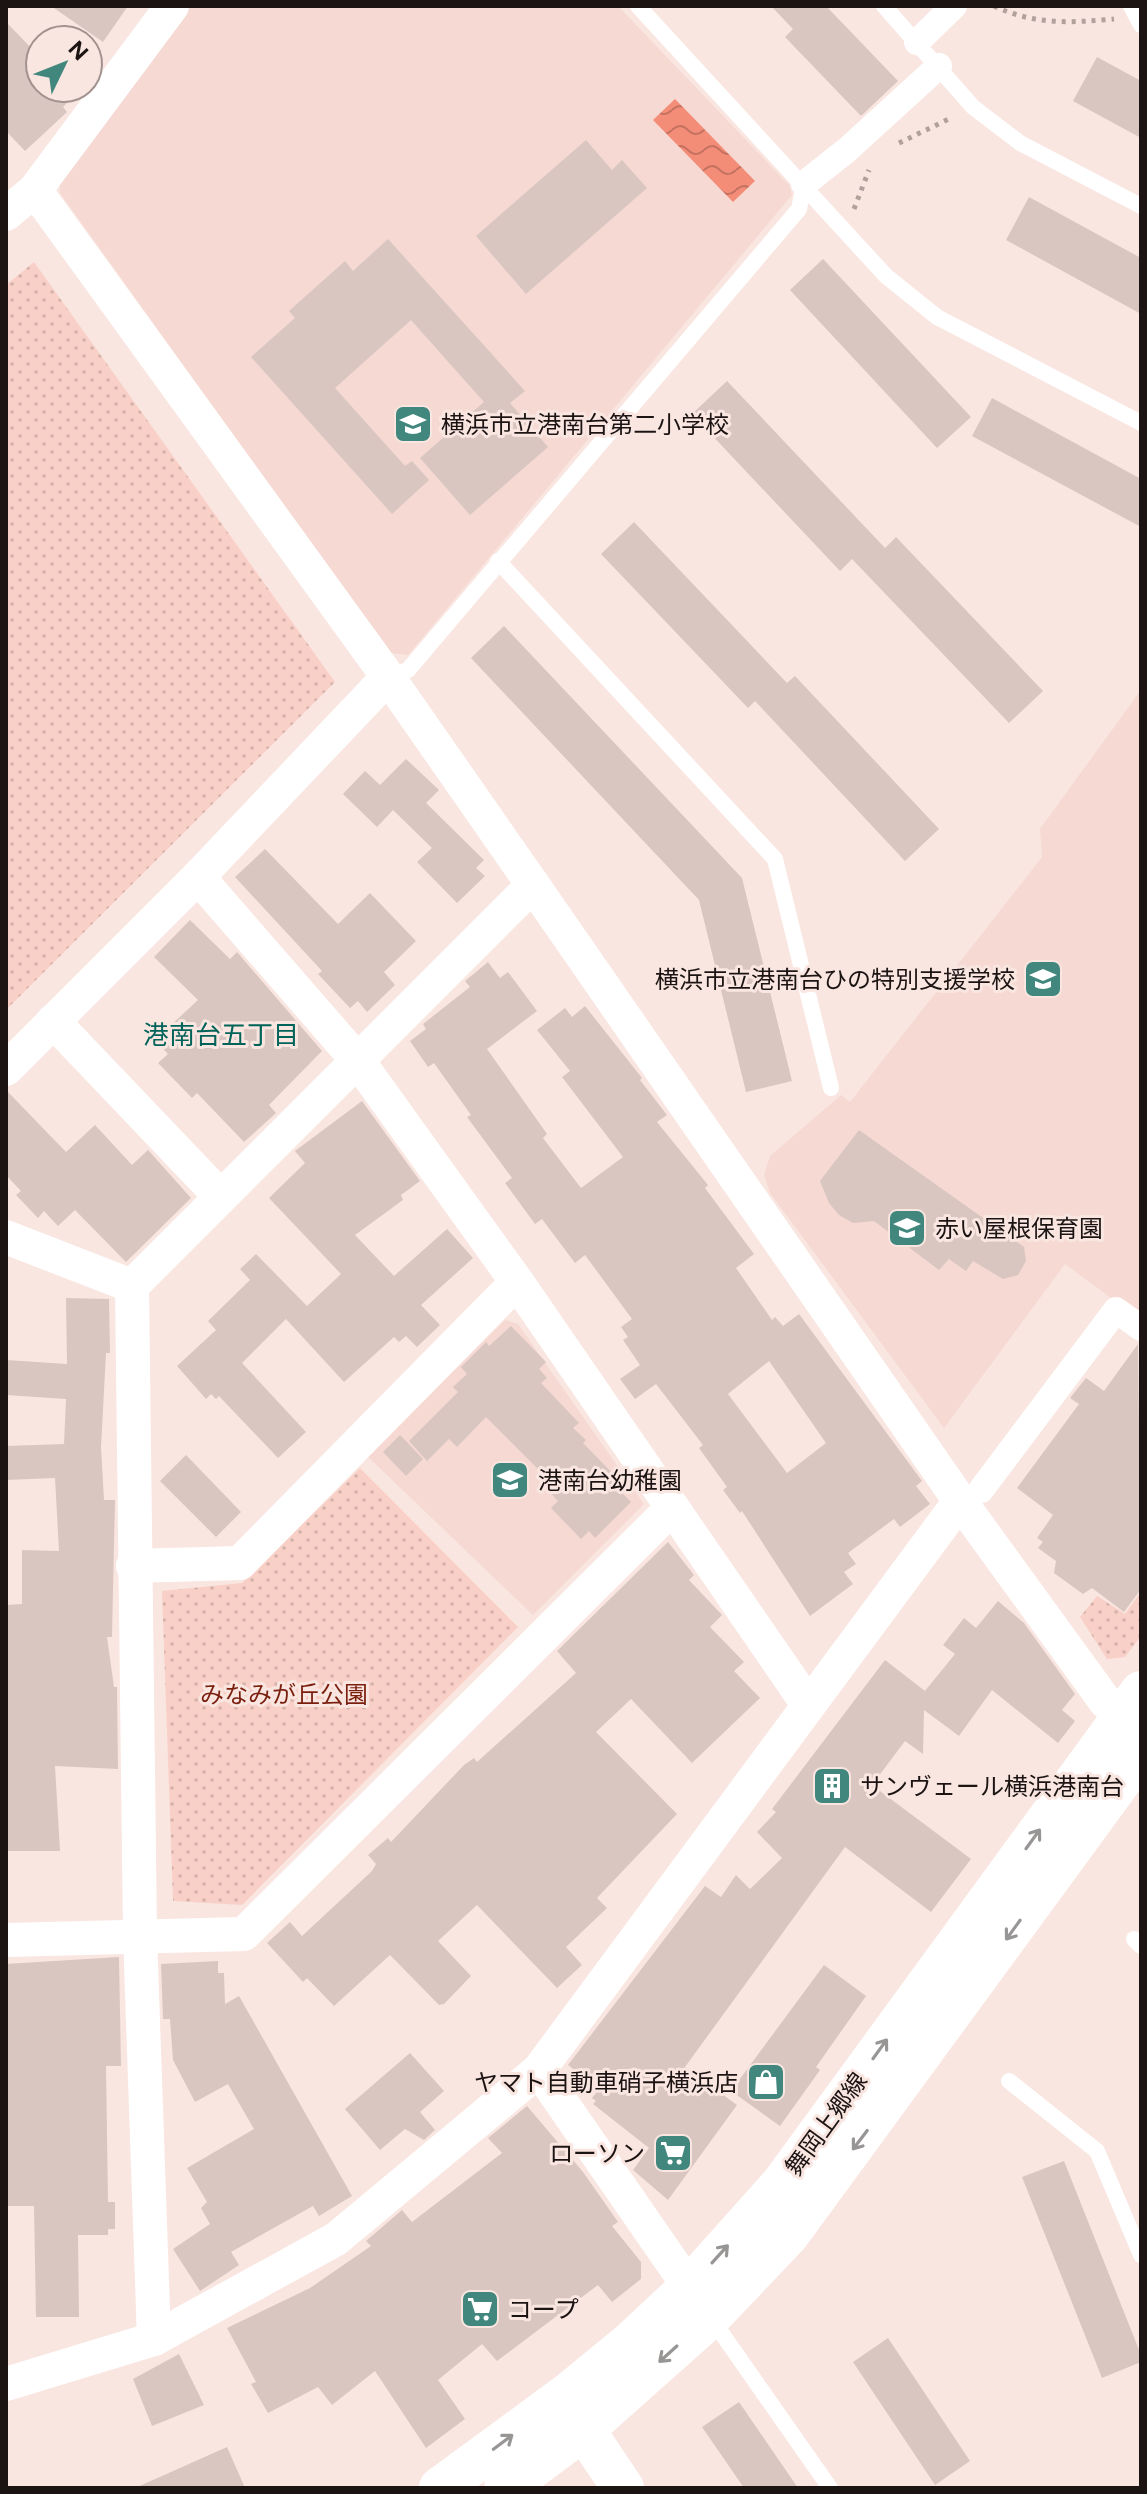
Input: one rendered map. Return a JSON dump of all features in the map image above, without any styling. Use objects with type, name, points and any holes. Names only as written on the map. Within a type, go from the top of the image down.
[{"type":"street","points":[[6,214],[35,190],[172,6]]},
{"type":"street","points":[[917,42],[954,6]]},
{"type":"street","points":[[804,184],[847,150],[939,66]]},
{"type":"street","points":[[35,190],[388,677],[970,1496],[1105,1701],[1136,1725]]},
{"type":"street","points":[[6,1069],[198,877],[388,677]]},
{"type":"street","points":[[198,877],[358,1061],[517,1282],[807,1703]]},
{"type":"street","points":[[154,2339],[140,1935],[133,1566],[132,1286],[533,885]]},
{"type":"street","points":[[53,1021],[220,1196]]},
{"type":"street","points":[[6,1237],[132,1286]]},
{"type":"street","points":[[133,1566],[240,1563],[517,1282]]},
{"type":"street","points":[[6,2384],[154,2339],[336,2239],[539,2070],[807,1703],[1116,1310],[1141,1328]]},
{"type":"street","points":[[6,1940],[244,1934],[671,1509]]},
{"type":"street","name":"舞岡上郷線","points":[[505,2488],[573,2414],[699,2303],[782,2184],[1136,1725]]},
{"type":"street","points":[[539,2070],[699,2303]]},
{"type":"street","points":[[573,2414],[623,2488]]},
{"type":"street","name":"舞岡上郷線","points":[[440,2488],[573,2414]]},
{"type":"lane","points":[[638,6],[886,276],[937,317],[1141,423]]},
{"type":"lane","points":[[884,6],[973,107],[1020,143],[1141,206]]},
{"type":"lane","points":[[388,677],[408,670],[799,209],[804,184]]},
{"type":"lane","points":[[498,561],[775,859],[831,1088]]},
{"type":"lane","points":[[1009,2081],[1097,2151],[1141,2255]]},
{"type":"lane","points":[[699,2303],[830,2488]]},
{"type":"path","points":[[994,6],[1014,16],[1058,24],[1136,16]]},
{"type":"path","points":[[853,242],[854,206],[874,161]]},
{"type":"shaded area","name":"横浜市立港南台第二小学校","points":[[189,6],[618,6],[789,185],[792,195],[408,655],[390,653],[60,193],[59,175]]},
{"type":"shaded area","name":"横浜市立港南台ひの特別支援学校","points":[[1141,690],[1141,1320],[1065,1264],[944,1428],[770,1193],[764,1175],[770,1156],[841,1095],[850,1102],[1042,857],[1040,829]]},
{"type":"shaded area","name":"港南台幼稚園","points":[[505,1320],[518,1324],[644,1504],[533,1615],[368,1457]]},
{"type":"green space","points":[[34,262],[335,682],[6,1010],[6,285]]},
{"type":"green space","name":"みなみが丘公園","points":[[360,1468],[518,1627],[242,1905],[173,1901],[162,1591],[242,1583]]},
{"type":"green space","points":[[1141,1592],[1141,1636],[1125,1657],[1107,1659],[1080,1617],[1097,1596],[1125,1614]]},
{"type":"water","points":[[675,99],[755,181],[733,202],[653,120]]},
{"type":"building","points":[[51,6],[128,6],[104,41],[104,24],[77,24]]},
{"type":"building","points":[[771,6],[826,6],[898,81],[861,116],[785,37],[793,29]]},
{"type":"building","points":[[6,22],[24,41],[24,104],[66,104],[63,107],[67,112],[25,151],[6,131]]},
{"type":"building","points":[[1097,57],[1141,81],[1141,138],[1073,101]]},
{"type":"building","points":[[586,140],[612,170],[622,160],[647,188],[526,294],[476,236]]},
{"type":"building","points":[[1029,197],[1141,258],[1141,314],[1006,240]]},
{"type":"building","points":[[388,239],[525,391],[510,403],[548,447],[470,515],[420,458],[484,402],[411,320],[335,388],[405,466],[412,461],[429,480],[392,514],[251,357],[295,318],[289,311],[345,261],[353,271]]},
{"type":"building","points":[[823,259],[971,417],[937,448],[790,290]]},
{"type":"building","points":[[727,381],[885,548],[896,537],[1043,691],[1009,723],[852,559],[840,571],[692,414]]},
{"type":"building","points":[[992,398],[1141,479],[1141,527],[972,436]]},
{"type":"building","points":[[634,522],[787,683],[795,676],[939,829],[905,861],[755,701],[748,708],[601,554]]},
{"type":"building","points":[[504,626],[742,878],[792,1081],[746,1092],[699,900],[471,658]]},
{"type":"building","points":[[406,759],[439,790],[426,803],[484,860],[476,868],[485,876],[457,903],[417,862],[432,848],[393,810],[377,827],[343,794],[365,771],[380,785]]},
{"type":"building","points":[[265,849],[338,924],[370,893],[416,941],[384,972],[395,985],[367,1012],[358,1001],[350,1008],[318,974],[322,971],[235,877]]},
{"type":"building","points":[[190,920],[230,959],[237,952],[322,1051],[269,1105],[276,1113],[244,1142],[197,1093],[192,1098],[158,1063],[168,1054],[155,1040],[198,1000],[154,957]]},
{"type":"building","points":[[488,962],[500,978],[508,972],[537,1011],[487,1049],[547,1134],[543,1138],[581,1188],[623,1157],[562,1077],[570,1071],[537,1030],[565,1008],[572,1017],[585,1006],[642,1078],[640,1080],[667,1115],[657,1122],[708,1185],[705,1188],[754,1254],[736,1268],[772,1320],[775,1317],[783,1326],[799,1314],[922,1481],[916,1486],[930,1504],[900,1527],[894,1519],[848,1553],[856,1564],[844,1572],[853,1584],[810,1616],[742,1511],[740,1513],[723,1490],[727,1487],[699,1448],[703,1445],[656,1384],[635,1399],[620,1379],[640,1365],[623,1340],[628,1337],[621,1327],[632,1319],[585,1255],[575,1263],[542,1219],[535,1224],[505,1183],[512,1178],[467,1117],[471,1115],[434,1063],[428,1067],[410,1041],[426,1029],[423,1024],[470,987],[465,981]],"holes":[[[769,1361],[826,1443],[787,1473],[728,1394]]]},
{"type":"building","points":[[6,1090],[66,1152],[95,1125],[132,1165],[148,1150],[191,1198],[126,1262],[75,1210],[58,1226],[44,1211],[38,1218],[16,1195],[21,1191],[6,1175]]},
{"type":"building","points":[[362,1101],[420,1181],[401,1195],[403,1200],[355,1235],[394,1276],[447,1229],[473,1258],[421,1305],[440,1325],[417,1347],[406,1336],[399,1342],[394,1337],[344,1382],[286,1319],[242,1363],[306,1432],[278,1458],[219,1396],[216,1399],[211,1394],[206,1399],[177,1366],[216,1330],[208,1321],[250,1280],[240,1269],[256,1254],[307,1306],[341,1274],[269,1198],[305,1163],[295,1151]]},
{"type":"building","points":[[859,1130],[1024,1247],[1026,1261],[1018,1275],[1003,1279],[973,1261],[966,1271],[949,1259],[939,1270],[874,1221],[853,1223],[839,1215],[829,1203],[820,1181]]},
{"type":"building","points":[[66,1298],[109,1299],[110,1353],[106,1353],[101,1447],[104,1500],[115,1500],[112,1637],[107,1637],[114,1687],[117,1687],[118,1769],[55,1766],[60,1851],[6,1851],[6,1605],[22,1604],[22,1550],[59,1551],[55,1478],[6,1480],[6,1446],[64,1444],[66,1399],[6,1395],[6,1360],[67,1364]]},
{"type":"building","points":[[511,1326],[546,1362],[539,1369],[547,1378],[541,1383],[579,1423],[573,1428],[586,1440],[583,1443],[624,1485],[619,1490],[631,1502],[595,1538],[589,1531],[581,1539],[551,1508],[558,1501],[545,1487],[546,1477],[486,1417],[457,1447],[449,1439],[427,1461],[409,1441],[458,1392],[453,1387],[467,1374],[461,1367],[486,1342],[489,1346]]},
{"type":"building","points":[[1138,1344],[1141,1589],[1124,1612],[1092,1588],[1083,1594],[1054,1573],[1056,1561],[1038,1548],[1043,1542],[1037,1538],[1053,1515],[1017,1488],[1079,1404],[1070,1398],[1086,1378],[1104,1391]]},
{"type":"building","points":[[400,1435],[423,1459],[406,1476],[383,1452]]},
{"type":"building","points":[[186,1455],[241,1512],[216,1537],[160,1481]]},
{"type":"building","points":[[668,1542],[694,1575],[689,1580],[722,1615],[710,1627],[744,1662],[734,1671],[760,1698],[692,1763],[631,1699],[596,1732],[677,1814],[597,1898],[607,1908],[566,1947],[582,1965],[557,1988],[477,1905],[438,1941],[471,1976],[444,2004],[439,2005],[390,1955],[334,2006],[307,1978],[303,1982],[267,1943],[290,1922],[302,1936],[372,1871],[376,1864],[368,1855],[388,1838],[391,1842],[464,1765],[474,1758],[477,1762],[576,1673],[557,1651]]},
{"type":"building","points":[[998,1601],[1024,1623],[1075,1694],[1062,1710],[1075,1721],[1058,1743],[992,1690],[959,1736],[924,1710],[923,1754],[905,1741],[872,1785],[971,1859],[931,1912],[845,1847],[685,2067],[737,2105],[668,2200],[633,2170],[649,2148],[593,2104],[596,2101],[592,2098],[599,2089],[568,2065],[705,1886],[721,1897],[736,1875],[750,1889],[782,1858],[757,1832],[776,1812],[772,1809],[885,1660],[925,1691],[955,1654],[943,1645],[964,1618],[976,1628]]},
{"type":"building","points":[[119,1957],[121,2066],[106,2066],[108,2202],[115,2202],[115,2229],[108,2229],[108,2235],[78,2235],[79,2317],[36,2317],[34,2206],[6,2206],[6,1964]]},
{"type":"building","points":[[218,1961],[218,1973],[224,1973],[225,2004],[239,1996],[352,2196],[319,2216],[313,2206],[231,2252],[239,2265],[200,2291],[173,2249],[210,2224],[201,2208],[207,2202],[187,2168],[254,2129],[228,2084],[195,2102],[173,2060],[170,2019],[163,2019],[161,1964]]},
{"type":"building","points":[[824,1965],[866,1996],[816,2067],[820,2070],[780,2126],[731,2091]]},
{"type":"building","points":[[410,2053],[444,2091],[420,2112],[435,2130],[424,2140],[405,2129],[380,2150],[345,2109]]},
{"type":"building","points":[[527,2106],[583,2172],[618,2222],[612,2226],[641,2262],[641,2279],[612,2302],[598,2285],[497,2361],[482,2344],[438,2380],[465,2419],[426,2448],[375,2371],[332,2405],[318,2387],[268,2413],[251,2384],[256,2382],[227,2328],[310,2288],[371,2246],[366,2241],[402,2210],[412,2222],[502,2153],[488,2138]]},
{"type":"building","points":[[1064,2161],[1141,2355],[1141,2362],[1102,2378],[1022,2177]]},
{"type":"building","points":[[888,2338],[970,2461],[935,2485],[853,2362]]},
{"type":"building","points":[[179,2354],[204,2405],[152,2426],[133,2379]]},
{"type":"building","points":[[739,2402],[798,2488],[744,2488],[702,2427]]},
{"type":"building","points":[[227,2447],[245,2488],[135,2488]]},
{"type":"place","name":"横浜市立港南台第二小学校","points":[[413,424]]},
{"type":"place","name":"横浜市立港南台ひの特別支援学校","points":[[1043,979]]},
{"type":"place","name":"赤い屋根保育園","points":[[907,1228]]},
{"type":"place","name":"港南台幼稚園","points":[[510,1480]]},
{"type":"place","name":"サンヴェール横浜港南台","points":[[832,1786]]},
{"type":"place","name":"ヤマト自動車硝子横浜店","points":[[766,2082]]},
{"type":"place","name":"ローソン","points":[[673,2153]]},
{"type":"place","name":"コープ","points":[[480,2309]]},
{"type":"district","name":"港南台五丁目","points":[[221,1035]]}]
